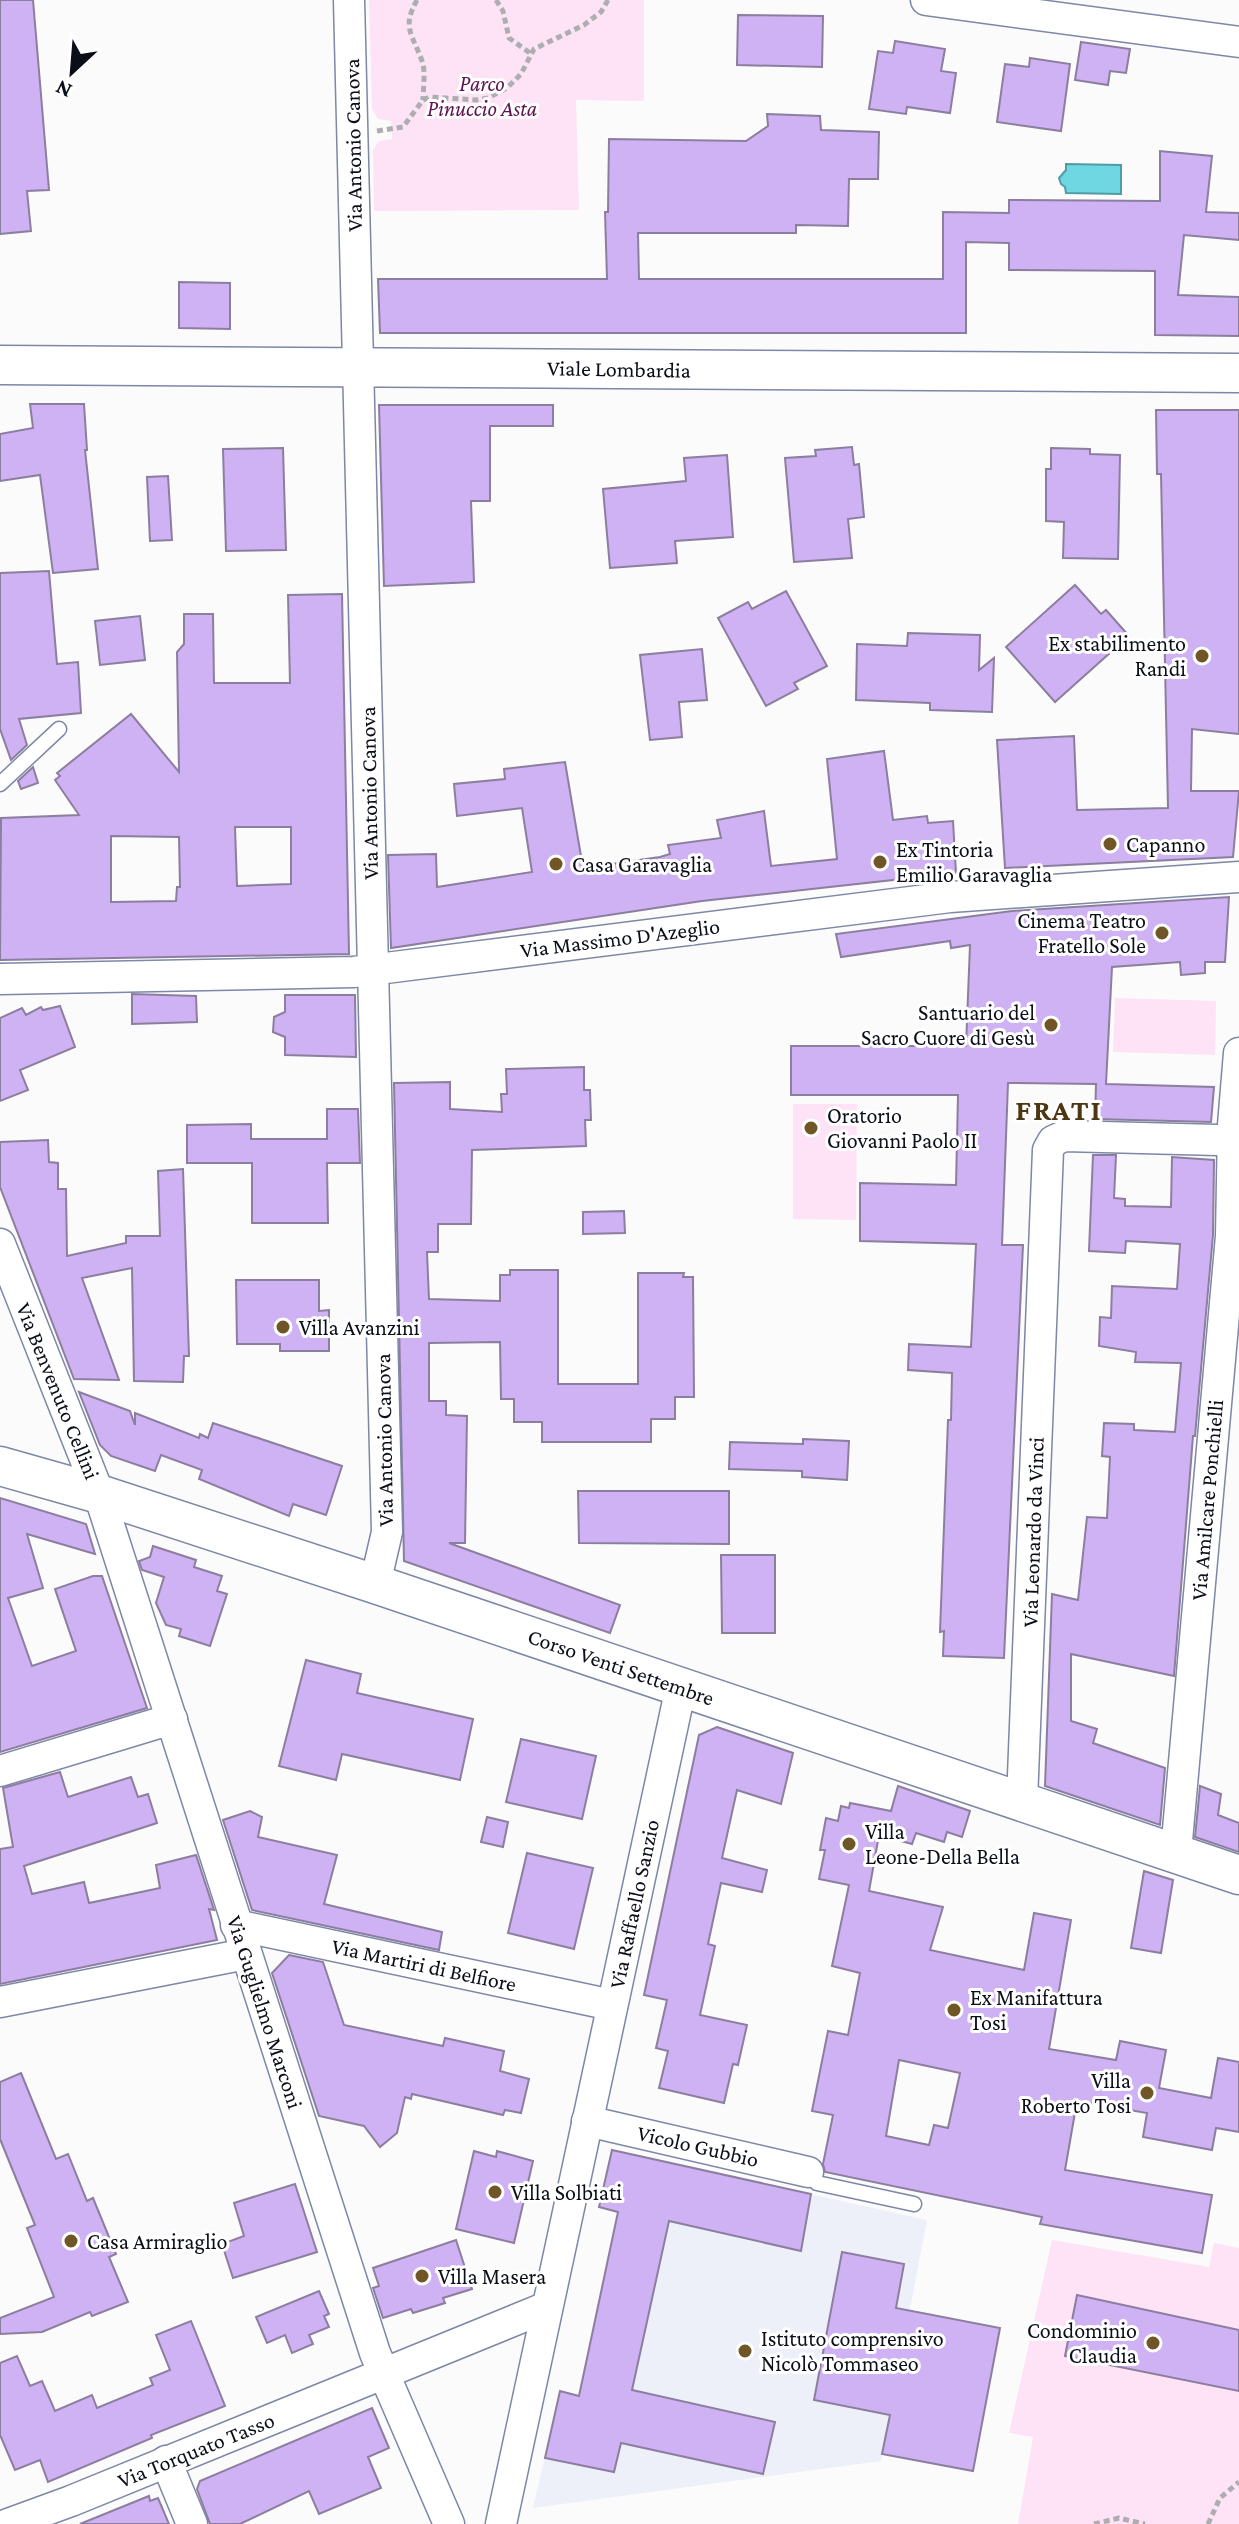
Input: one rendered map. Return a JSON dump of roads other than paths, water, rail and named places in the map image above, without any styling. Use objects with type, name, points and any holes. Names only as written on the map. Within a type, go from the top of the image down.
[{"type":"street","name":"Via Antonio Canova","points":[[349,0],[387,1532],[375,1584]]},
{"type":"street","points":[[926,0],[1239,42]]},
{"type":"street","name":"Viale Lombardia","points":[[0,365],[1239,373]]},
{"type":"street","name":"Via Massimo D'Azeglio","points":[[0,979],[372,970],[950,897],[1239,877]]},
{"type":"street","name":"Via Amilcare Ponchielli","points":[[1176,1852],[1231,1236],[1239,1053]]},
{"type":"street","name":"Via Leonardo da Vinci","points":[[1022,1801],[1048,1150],[1058,1138],[1071,1136],[1218,1140],[1236,1144]]},
{"type":"street","name":"Via Benvenuto Cellini","points":[[0,1244],[99,1494]]},
{"type":"street","name":"Corso Venti Settembre","points":[[0,1466],[99,1494],[375,1584],[1239,1875]]},
{"type":"street","name":"Via Guglielmo Marconi","points":[[99,1494],[383,2373],[449,2517]]},
{"type":"street","name":"Via Raffaello Sanzio","points":[[501,2524],[681,1687]]},
{"type":"street","points":[[0,1771],[172,1719]]},
{"type":"street","name":"Via Martiri di Belfiore","points":[[236,1925],[612,2005]]},
{"type":"street","points":[[0,2002],[246,1954]]},
{"type":"street","name":"Vicolo Gubbio","points":[[587,2121],[808,2172]]},
{"type":"street","name":"Via Torquato Tasso","points":[[8,2524],[547,2307]]},
{"type":"street","points":[[166,2461],[192,2524]]},
{"type":"lane","points":[[0,784],[59,729]]},
{"type":"lane","points":[[808,2172],[817,2183],[914,2204]]},
{"type":"water","points":[[1066,164],[1121,165],[1121,194],[1066,193],[1059,178],[1066,170]]},
{"type":"place","name":"Ex stabilimento Randi","points":[[1202,656]]},
{"type":"place","name":"Capanno","points":[[1110,844]]},
{"type":"place","name":"Ex Tintoria Emilio Garavaglia","points":[[880,862]]},
{"type":"place","name":"Casa Garavaglia","points":[[556,864]]},
{"type":"place","name":"Cinema Teatro Fratello Sole","points":[[1162,933]]},
{"type":"place","name":"Santuario del Sacro Cuore di Gesù","points":[[1051,1025]]},
{"type":"place","name":"Oratorio Giovanni Paolo II","points":[[811,1128]]},
{"type":"place","name":"Villa Avanzini","points":[[283,1327]]},
{"type":"place","name":"Villa Leone-Della Bella","points":[[849,1844]]},
{"type":"place","name":"Ex Manifattura Tosi","points":[[954,2010]]},
{"type":"place","name":"Villa Roberto Tosi","points":[[1147,2093]]},
{"type":"place","name":"Villa Solbiati","points":[[495,2192]]},
{"type":"place","name":"Casa Armiraglio","points":[[71,2241]]},
{"type":"place","name":"Villa Masera","points":[[422,2276]]},
{"type":"place","name":"Condominio Claudia","points":[[1153,2343]]},
{"type":"place","name":"Istituto comprensivo Nicolò Tommaseo","points":[[745,2351]]},
{"type":"district","name":"FRATI","points":[[1059,1109]]},
{"type":"park label","name":"Parco Pinuccio Asta","points":[[482,96]]}]
